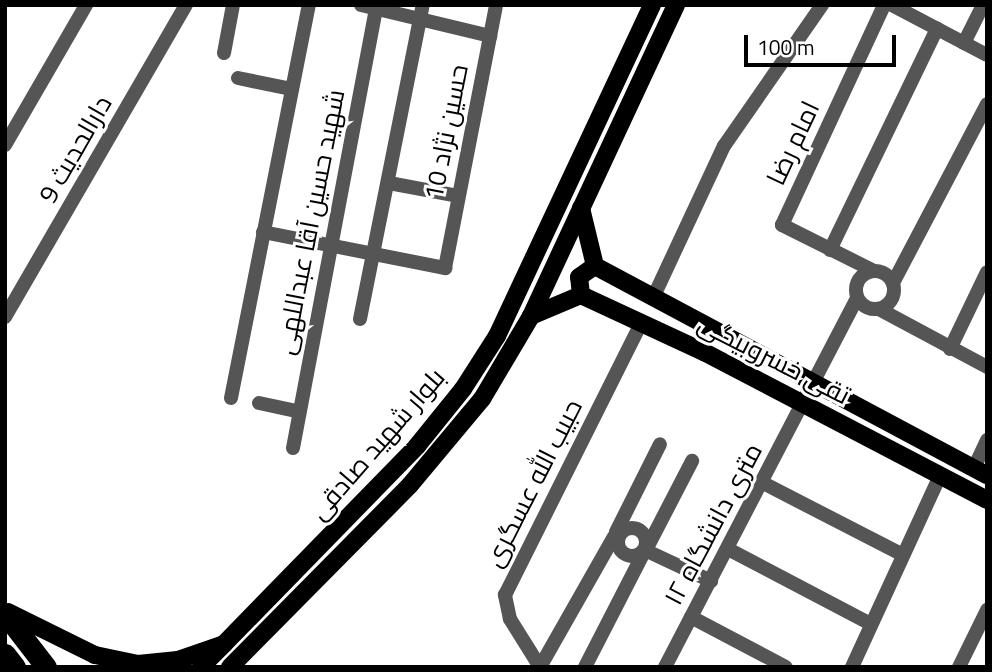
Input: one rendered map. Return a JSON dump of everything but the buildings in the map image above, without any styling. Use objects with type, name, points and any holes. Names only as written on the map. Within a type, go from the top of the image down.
[{"type":"highway","points":[[5,612],[46,667]]},
{"type":"highway","points":[[5,654],[15,667]]},
{"type":"main road","name":"بلوار شهید صادقی","points":[[5,612],[54,639],[138,664],[178,660],[224,644],[417,446],[463,389],[497,336],[652,5]]},
{"type":"main road","name":"بلوار شهید صادقی","points":[[231,664],[447,445],[531,316],[676,5]]},
{"type":"main road","points":[[531,316],[580,295],[579,276],[595,266],[581,208]]},
{"type":"main road","name":"تقی خسروبیگی","points":[[595,266],[981,472]]},
{"type":"main road","name":"تقی خسروبیگی","points":[[580,295],[642,321],[987,500]]},
{"type":"main road","points":[[201,667],[224,644]]},
{"type":"street","points":[[5,145],[86,5]]},
{"type":"street","name":"دارالحدیث 9","points":[[5,317],[186,5]]},
{"type":"street","points":[[225,53],[233,5]]},
{"type":"street","points":[[231,398],[309,5]]},
{"type":"street","points":[[360,5],[421,12],[491,36]]},
{"type":"street","name":"حسین نژاد 10","points":[[376,252],[445,268],[496,5]]},
{"type":"street","points":[[653,298],[730,134],[822,5]]},
{"type":"street","points":[[964,43],[983,5]]},
{"type":"street","points":[[892,6],[987,55]]},
{"type":"street","name":"امام رضا","points":[[830,250],[782,225],[892,6]]},
{"type":"street","name":"شهید حسین آقا عبداللهی","points":[[293,448],[377,7]]},
{"type":"street","points":[[359,319],[376,252],[421,12]]},
{"type":"street","points":[[893,284],[874,271],[830,250],[937,29]]},
{"type":"street","points":[[238,78],[291,89]]},
{"type":"street","points":[[879,309],[894,294],[893,284],[987,104]]},
{"type":"street","points":[[389,183],[458,196]]},
{"type":"street","points":[[263,232],[376,252]]},
{"type":"street","points":[[874,271],[863,275],[857,298],[987,367]]},
{"type":"street","points":[[950,349],[987,272]]},
{"type":"street","name":"۱۲ متری دانشگاه","points":[[665,667],[815,385],[857,298]]},
{"type":"street","name":"حبیب الله عسگری","points":[[540,667],[510,619],[505,595],[642,321]]},
{"type":"street","points":[[259,403],[298,411]]},
{"type":"street","points":[[981,472],[987,440]]},
{"type":"street","points":[[540,667],[615,535],[660,444]]},
{"type":"street","points":[[585,667],[692,461]]},
{"type":"street","points":[[852,667],[940,476]]},
{"type":"street","points":[[763,483],[903,555]]},
{"type":"street","points":[[615,535],[633,530],[646,550],[711,580]]},
{"type":"street","points":[[615,535],[628,553],[646,550]]},
{"type":"street","points":[[728,549],[871,624]]},
{"type":"street","points":[[959,667],[987,610]]},
{"type":"street","points":[[691,617],[786,667]]}]
